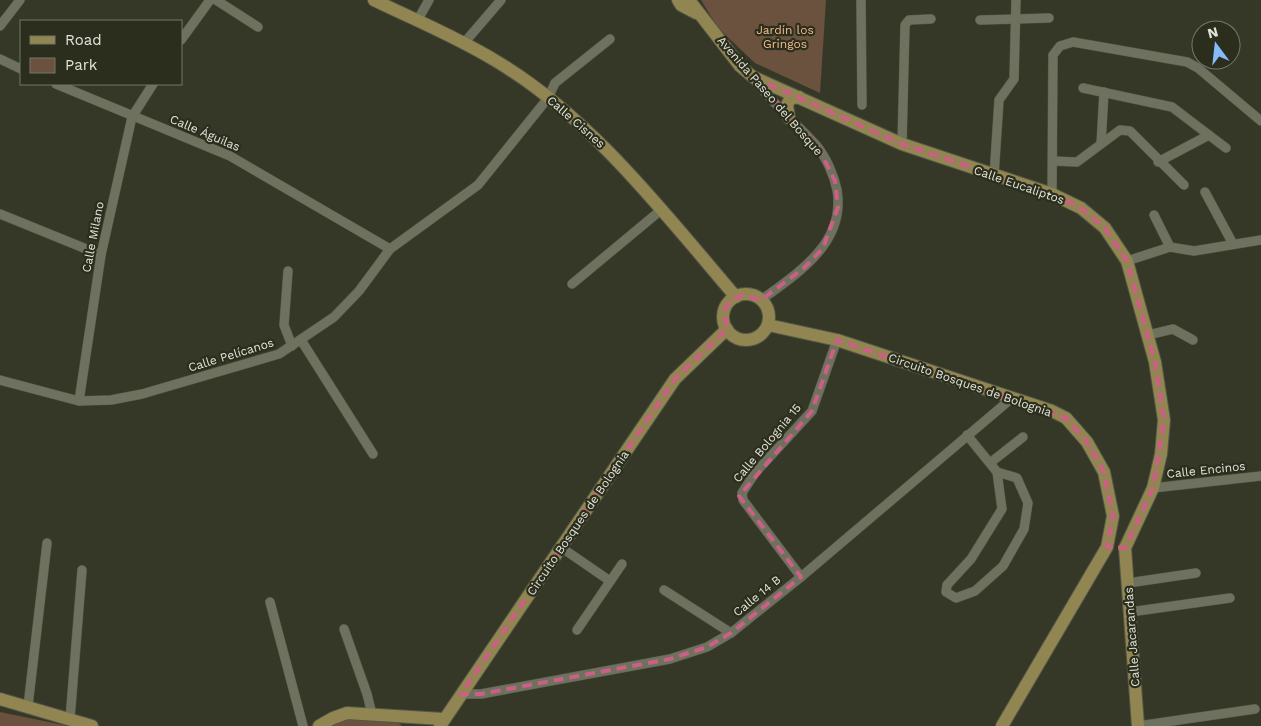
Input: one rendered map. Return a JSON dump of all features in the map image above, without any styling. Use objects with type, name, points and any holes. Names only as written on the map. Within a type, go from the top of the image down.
[{"type":"main road","name":"Calle Cisnes","points":[[374,0],[498,61],[548,98],[616,157],[736,296]]},
{"type":"main road","name":"Avenida Paseo del Bosque","points":[[678,0],[681,5],[699,14],[740,66],[753,77]]},
{"type":"main road","points":[[689,0],[699,14]]},
{"type":"main road","name":"Avenida Paseo del Bosque","points":[[696,0],[699,14]]},
{"type":"main road","name":"Calle Eucaliptos","points":[[753,77],[902,144],[1052,194],[1081,208],[1105,228],[1127,261],[1155,362],[1164,420],[1161,454],[1153,488],[1125,548]]},
{"type":"main road","points":[[789,118],[787,105],[790,99],[799,97]]},
{"type":"main road","points":[[749,294],[761,300],[768,311],[768,325],[764,332],[751,340],[736,338],[727,330],[724,322],[724,310],[736,296],[749,294]]},
{"type":"main road","name":"Circuito Bosques de Bolognia","points":[[768,325],[837,340],[1052,411],[1066,418],[1087,442],[1104,472],[1113,516],[1107,547],[1002,726]]},
{"type":"main road","name":"Circuito Bosques de Bolognia","points":[[442,723],[676,379],[727,330]]},
{"type":"main road","points":[[1107,547],[1125,548]]},
{"type":"main road","name":"Calle Jacarandas","points":[[1125,548],[1138,726]]},
{"type":"main road","points":[[0,699],[92,726]]},
{"type":"main road","points":[[319,726],[333,718],[348,714],[372,714],[442,723]]},
{"type":"street","points":[[0,26],[20,0]]},
{"type":"street","points":[[182,39],[210,0]]},
{"type":"street","points":[[216,0],[258,27]]},
{"type":"street","points":[[417,21],[429,0]]},
{"type":"street","points":[[464,43],[500,0]]},
{"type":"street","points":[[861,0],[862,105]]},
{"type":"street","points":[[994,176],[999,100],[1014,79],[1016,0]]},
{"type":"street","points":[[980,20],[1049,18]]},
{"type":"street","points":[[902,144],[905,25],[909,20],[931,19]]},
{"type":"street","name":"Calle Pelícanos","points":[[0,380],[79,401],[111,400],[142,394],[251,364],[279,354],[334,317],[359,292],[390,249],[478,186],[548,98],[555,83],[610,38]]},
{"type":"street","points":[[1052,194],[1053,55],[1060,46],[1073,42],[1187,62],[1198,68],[1261,121]]},
{"type":"street","points":[[0,59],[20,69]]},
{"type":"street","name":"Avenida Paseo del Bosque","points":[[753,77],[766,95],[818,147],[836,181],[838,207],[834,228],[823,248],[804,268],[761,300]]},
{"type":"street","name":"Calle Águilas","points":[[58,85],[230,156],[390,249]]},
{"type":"street","name":"Calle Milano","points":[[79,401],[101,255],[132,117],[152,85]]},
{"type":"street","points":[[1083,88],[1172,107],[1226,148]]},
{"type":"street","points":[[1101,144],[1104,92]]},
{"type":"street","points":[[1053,161],[1077,162],[1120,130],[1130,131],[1158,162],[1184,185]]},
{"type":"street","points":[[1158,162],[1209,135]]},
{"type":"street","points":[[1205,192],[1233,244]]},
{"type":"street","points":[[572,284],[661,210]]},
{"type":"street","points":[[0,214],[101,255]]},
{"type":"street","points":[[1154,215],[1170,247]]},
{"type":"street","points":[[1127,261],[1170,247],[1194,251],[1261,240]]},
{"type":"street","points":[[288,271],[284,325],[292,346]]},
{"type":"street","points":[[1148,335],[1173,328],[1193,340]]},
{"type":"street","points":[[302,340],[373,454]]},
{"type":"street","name":"Calle Bolognia 15","points":[[801,577],[743,500],[742,493],[755,473],[812,411],[837,340]]},
{"type":"street","name":"Calle 14 B","points":[[461,694],[481,694],[670,659],[706,647],[731,633],[801,577],[1012,398]]},
{"type":"street","points":[[967,435],[997,472],[1002,509],[970,558],[947,585],[946,592],[956,598],[975,591],[1003,566],[1024,529],[1028,503],[1017,478],[997,472]]},
{"type":"street","points":[[990,463],[1023,437]]},
{"type":"street","name":"Calle Encinos","points":[[1153,488],[1261,476]]},
{"type":"street","points":[[28,706],[47,543]]},
{"type":"street","points":[[562,548],[610,581]]},
{"type":"street","points":[[577,630],[622,564]]},
{"type":"street","points":[[70,719],[82,570]]},
{"type":"street","points":[[1128,583],[1196,573]]},
{"type":"street","points":[[664,590],[731,633]]},
{"type":"street","points":[[1130,612],[1230,598]]},
{"type":"street","points":[[270,602],[303,726]]},
{"type":"street","points":[[344,629],[367,694],[372,714]]},
{"type":"street","points":[[1138,726],[1255,709]]},
{"type":"highlighted area","points":[[753,77],[902,144],[1052,194],[1081,208],[1105,228],[1127,261],[1155,362],[1164,420],[1153,488],[1125,548],[1107,547],[1113,516],[1104,472],[1087,442],[1066,418],[837,340],[812,411],[739,496],[801,577],[731,633],[707,647],[670,659],[481,694],[461,694],[675,379],[727,329],[724,310],[731,300],[743,295],[761,300],[804,268],[823,248],[838,207],[835,181],[818,147]]},
{"type":"green space","name":"Jardín los Gringos","points":[[701,0],[826,0],[820,93],[755,63],[718,28]]},
{"type":"green space","points":[[0,712],[68,726],[0,726]]},
{"type":"green space","points":[[332,714],[396,721],[402,726],[311,726]]}]
